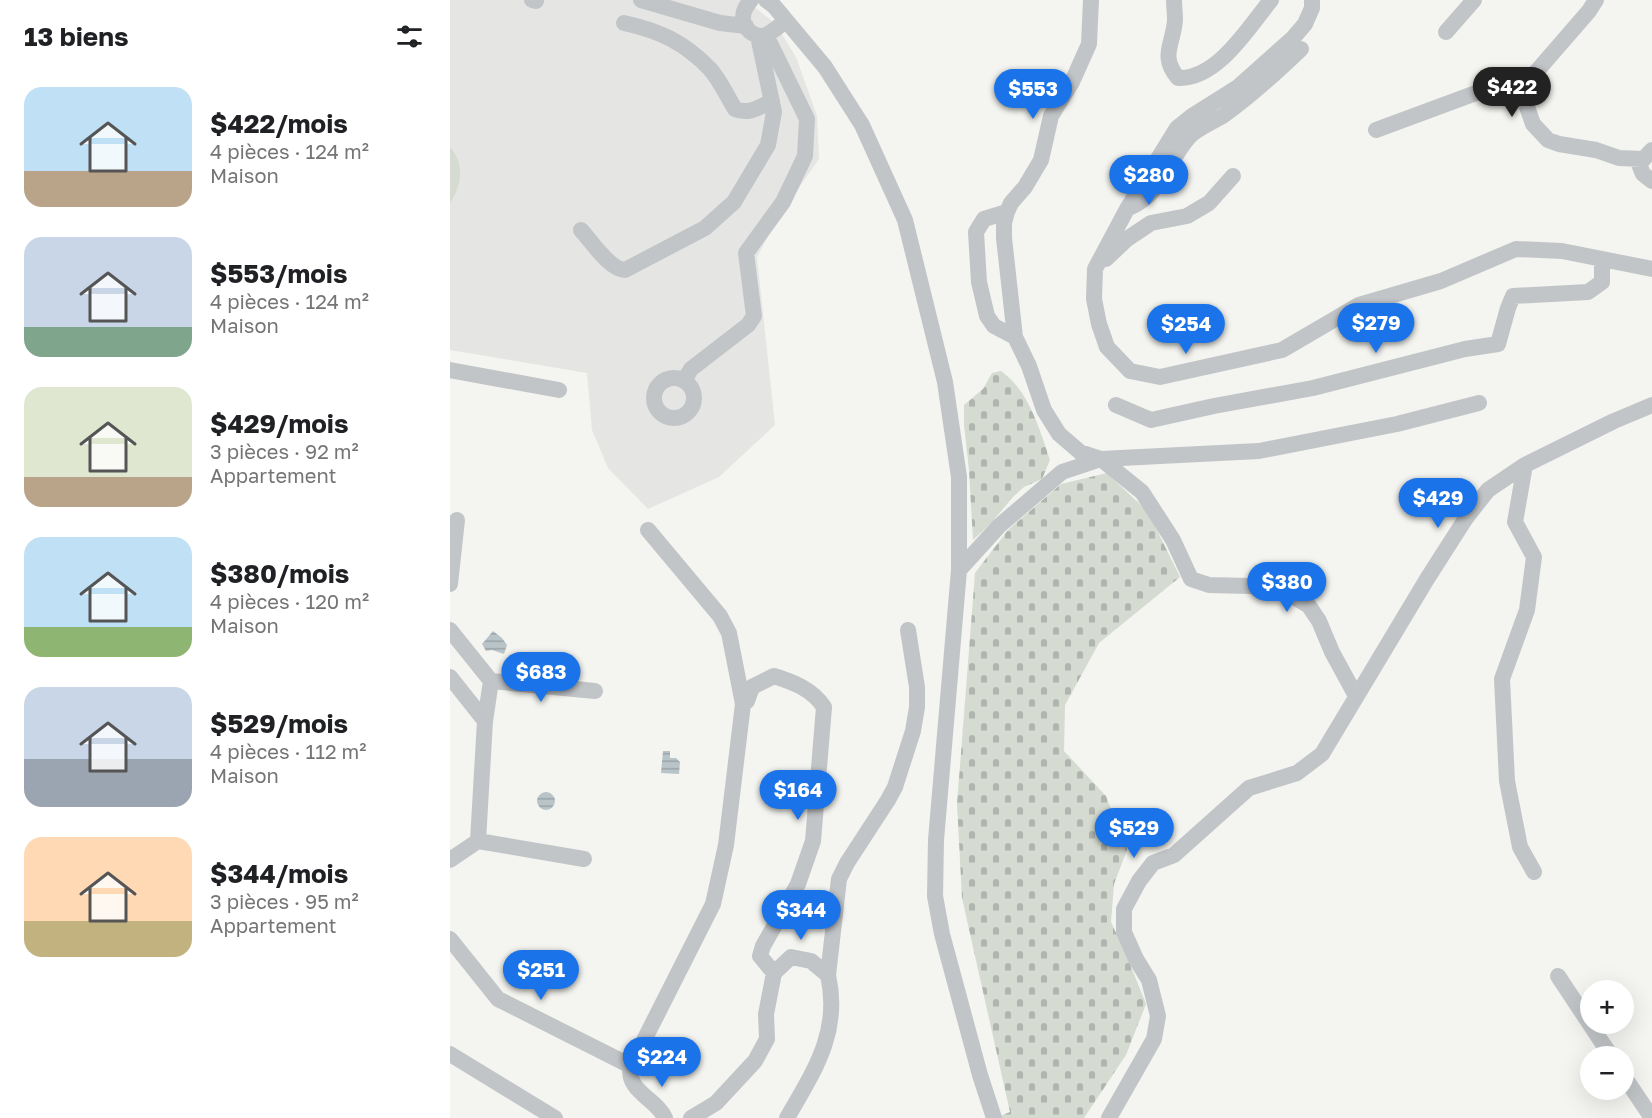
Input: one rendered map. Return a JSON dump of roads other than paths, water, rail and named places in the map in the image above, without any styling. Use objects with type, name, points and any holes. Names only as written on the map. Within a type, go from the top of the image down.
[{"type":"street","points":[[641,0],[756,32],[786,21]]},
{"type":"street","points":[[684,381],[691,369],[748,325],[754,316],[746,252],[783,202],[805,156],[807,119],[756,32],[743,15],[751,0]]},
{"type":"street","points":[[766,0],[825,68],[862,125],[905,220],[945,382],[959,477],[959,570],[936,840],[935,896],[942,934],[990,1117]]},
{"type":"street","points":[[1091,0],[1089,44],[1072,82],[1051,116],[1041,160],[1025,187],[1011,203],[1004,223],[1015,337],[1029,366],[1044,410],[1059,434],[1080,452],[1101,459],[1142,492],[1173,540],[1191,579],[1209,585],[1250,586],[1289,594],[1309,606],[1319,621],[1332,652],[1356,696]]},
{"type":"street","points":[[1174,0],[1175,21],[1167,56],[1168,64],[1178,78],[1186,78],[1193,77],[1222,61],[1271,0]]},
{"type":"street","points":[[1312,0],[1312,8],[1305,24],[1293,38],[1238,87],[1177,128],[1127,209],[1095,269],[1094,299],[1099,324],[1107,347],[1130,371],[1160,377],[1282,350],[1359,305],[1441,281],[1516,249],[1562,251],[1652,269]]},
{"type":"street","points":[[1446,32],[1474,0]]},
{"type":"street","points":[[1596,0],[1530,79],[1525,101],[1533,124],[1548,140],[1596,150],[1619,158],[1647,155]]},
{"type":"street","points":[[624,23],[652,29],[682,44],[711,70],[735,109],[742,112],[749,111],[772,101]]},
{"type":"street","points":[[581,230],[609,262],[620,270],[625,270],[705,228],[734,202],[768,145],[774,112],[756,32]]},
{"type":"street","points":[[1127,209],[1141,203],[1156,189],[1190,136],[1262,86],[1301,49]]},
{"type":"street","points":[[1376,130],[1484,90],[1525,101]]},
{"type":"street","points":[[1647,155],[1639,164],[1640,170],[1652,181]]},
{"type":"street","points":[[1095,269],[1127,239],[1151,223],[1187,216],[1209,203],[1233,176]]},
{"type":"street","points":[[1007,212],[984,219],[978,225],[976,232],[979,282],[987,316],[994,326],[1015,337]]},
{"type":"street","points":[[1116,405],[1151,420],[1312,388],[1465,349],[1498,344],[1513,296],[1588,292],[1602,282],[1602,259]]},
{"type":"street","points":[[979,282],[1009,284]]},
{"type":"street","points":[[450,370],[559,390]]},
{"type":"street","points":[[959,570],[999,526],[1062,472],[1101,459],[1259,452],[1397,424],[1479,404]]},
{"type":"street","points":[[1109,1118],[1154,1039],[1158,1016],[1149,980],[1136,959],[1124,932],[1124,909],[1139,881],[1153,863],[1174,855],[1249,788],[1297,773],[1322,754],[1466,518],[1488,490],[1525,465],[1614,421],[1651,407]]},
{"type":"street","points":[[1525,465],[1515,522],[1534,557],[1527,610],[1502,679],[1507,780],[1521,847],[1534,872]]},
{"type":"street","points":[[450,584],[457,520]]},
{"type":"street","points":[[648,530],[720,616],[729,633],[743,704],[726,845],[712,904],[631,1066],[629,1074],[632,1082],[665,1117],[690,1118],[716,1103],[755,1061],[767,1039],[766,1014],[774,973],[791,957],[811,961],[828,975]]},
{"type":"street","points":[[450,630],[491,681],[595,691]]},
{"type":"street","points":[[787,1118],[814,1071],[828,1038],[832,1004],[828,975],[839,879],[892,794],[913,731],[917,707],[917,687],[908,630]]},
{"type":"street","points":[[743,704],[747,701],[752,687],[774,676],[810,691],[817,696],[824,707],[813,842],[798,884],[763,946],[760,956],[774,973]]},
{"type":"street","points":[[450,677],[485,721]]},
{"type":"street","points":[[478,841],[485,721],[491,681]]},
{"type":"street","points":[[450,860],[478,841],[584,859]]},
{"type":"street","points":[[450,939],[498,999],[631,1066]]},
{"type":"street","points":[[1558,976],[1604,1046]]},
{"type":"street","points":[[450,1054],[555,1118]]},
{"type":"street","points":[[1634,1091],[1652,1118]]}]
